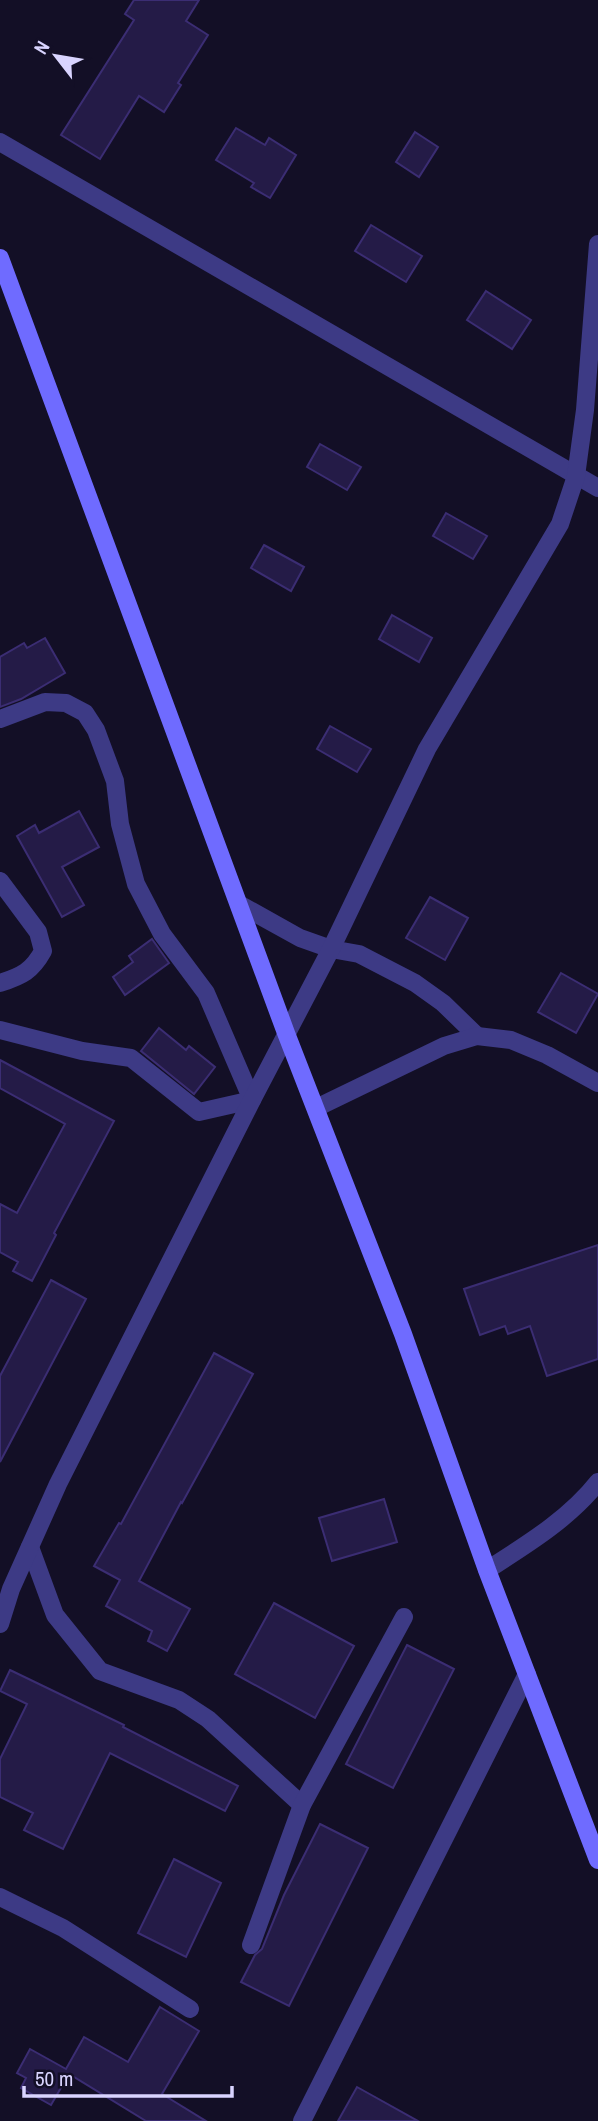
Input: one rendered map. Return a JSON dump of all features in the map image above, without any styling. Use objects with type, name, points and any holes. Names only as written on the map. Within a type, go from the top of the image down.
[{"type":"main road","points":[[0,258],[286,1033],[403,1334],[487,1570],[598,1860]]},
{"type":"street","points":[[0,142],[598,488]]},
{"type":"street","points":[[0,1624],[6,1589],[30,1547],[58,1484],[331,949],[427,749],[560,524],[576,476],[585,410],[598,244]]},
{"type":"street","points":[[0,719],[45,702],[66,702],[85,713],[96,730],[115,781],[120,824],[136,884],[162,934],[206,993],[252,1100]]},
{"type":"street","points":[[0,881],[38,932],[43,951],[34,966],[17,978],[0,983]]},
{"type":"street","points":[[239,904],[300,938],[331,949],[359,954],[415,983],[443,1003],[477,1036]]},
{"type":"street","points":[[0,1030],[82,1051],[131,1058],[199,1112],[252,1100]]},
{"type":"street","points":[[316,1108],[444,1046],[477,1036],[511,1040],[547,1055],[598,1083]]},
{"type":"street","points":[[487,1570],[529,1543],[585,1499],[598,1482]]},
{"type":"street","points":[[30,1547],[55,1615],[100,1671],[178,1700],[208,1718],[302,1805]]},
{"type":"street","points":[[251,1945],[302,1805],[404,1617]]},
{"type":"street","points":[[302,2121],[527,1674]]},
{"type":"street","points":[[0,1897],[63,1928],[190,2009]]},
{"type":"building","points":[[134,0],[199,0],[186,21],[208,35],[178,83],[181,85],[164,112],[139,96],[100,159],[61,135],[134,20],[125,14]]},
{"type":"building","points":[[236,128],[265,145],[269,138],[296,155],[270,198],[251,187],[254,183],[216,160]]},
{"type":"building","points":[[415,132],[438,147],[419,177],[396,162]]},
{"type":"building","points":[[371,225],[422,256],[406,282],[355,251]]},
{"type":"building","points":[[486,291],[531,320],[512,349],[467,320]]},
{"type":"building","points":[[320,444],[361,467],[347,490],[307,467]]},
{"type":"building","points":[[446,513],[487,536],[473,559],[433,536]]},
{"type":"building","points":[[264,545],[304,567],[291,591],[251,568]]},
{"type":"building","points":[[392,615],[432,638],[419,662],[379,639]]},
{"type":"building","points":[[45,638],[65,673],[21,699],[0,707],[0,657],[24,643],[27,648]]},
{"type":"building","points":[[330,726],[371,749],[357,772],[317,749]]},
{"type":"building","points":[[79,811],[99,847],[62,867],[84,905],[62,917],[17,836],[35,825],[39,833]]},
{"type":"building","points":[[430,897],[468,918],[445,960],[406,938]]},
{"type":"building","points":[[152,939],[169,963],[125,995],[113,977],[133,962],[129,956]]},
{"type":"building","points":[[561,973],[598,994],[576,1033],[538,1012]]},
{"type":"building","points":[[159,1028],[186,1050],[189,1046],[215,1067],[194,1094],[141,1051]]},
{"type":"building","points":[[0,1060],[114,1121],[54,1233],[56,1235],[32,1281],[13,1271],[18,1262],[0,1252],[0,1204],[17,1213],[65,1124],[0,1088]]},
{"type":"building","points":[[598,1245],[598,1359],[547,1376],[530,1326],[508,1334],[505,1326],[480,1335],[464,1289]]},
{"type":"building","points":[[51,1280],[86,1299],[0,1462],[0,1376]]},
{"type":"building","points":[[214,1353],[253,1374],[139,1581],[190,1609],[167,1651],[148,1641],[152,1631],[106,1606],[120,1580],[94,1566],[119,1523],[121,1524]]},
{"type":"building","points":[[384,1499],[397,1542],[332,1561],[319,1518]]},
{"type":"building","points":[[274,1603],[354,1646],[315,1718],[235,1674]]},
{"type":"building","points":[[407,1645],[454,1669],[393,1788],[346,1764]]},
{"type":"building","points":[[10,1670],[124,1725],[123,1727],[238,1786],[225,1811],[110,1753],[63,1849],[24,1830],[33,1813],[0,1797],[0,1759],[27,1704],[0,1691]]},
{"type":"building","points":[[320,1824],[368,1848],[289,2006],[241,1982],[255,1955],[262,1949],[284,1895]]},
{"type":"building","points":[[174,1859],[221,1883],[186,1957],[138,1933]]},
{"type":"building","points":[[160,2007],[199,2031],[162,2094],[206,2121],[146,2121],[69,2074],[51,2105],[21,2088],[26,2078],[17,2073],[30,2049],[66,2069],[84,2037],[128,2062]]},
{"type":"building","points":[[357,2087],[418,2121],[338,2121]]}]
